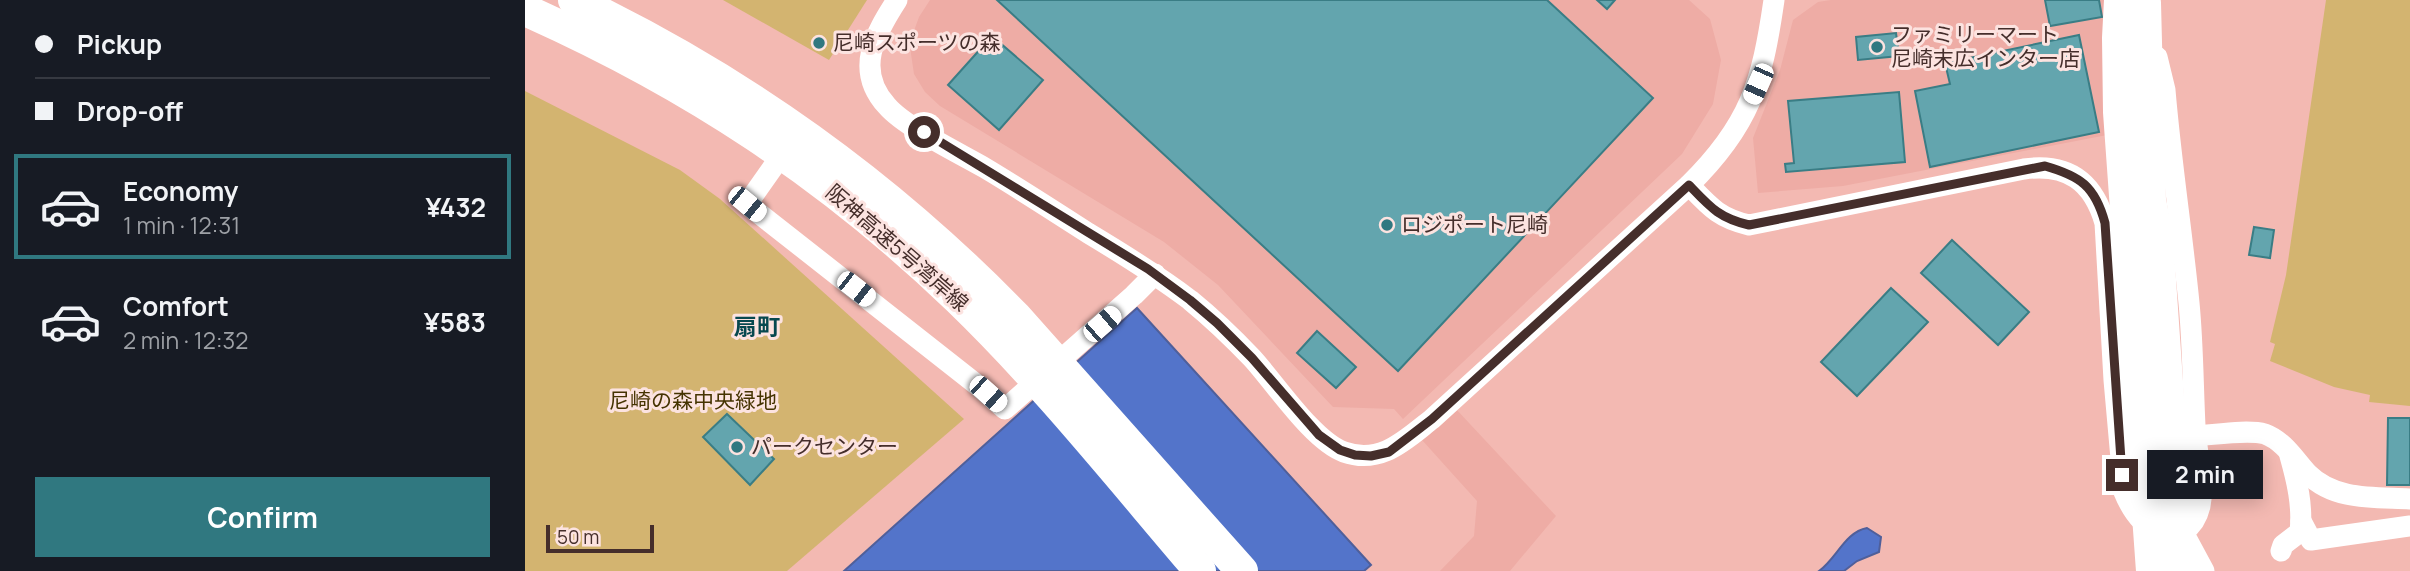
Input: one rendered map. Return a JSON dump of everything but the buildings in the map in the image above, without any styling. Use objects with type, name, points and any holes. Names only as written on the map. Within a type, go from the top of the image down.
[{"type":"highway","name":"阪神高速5号湾岸線","points":[[574,0],[636,30],[734,87],[820,146],[908,214],[981,281],[1024,326],[1242,571]]},
{"type":"highway","points":[[2136,571],[2142,237],[2150,200],[2137,1]]},
{"type":"highway","points":[[2137,1],[2118,38],[2119,112],[2142,237],[2180,571]]},
{"type":"highway","name":"阪神高速5号湾岸線","points":[[525,10],[620,55],[716,108],[788,157],[852,206],[919,262],[1001,344],[1050,396],[1200,571]]},
{"type":"highway","points":[[2142,237],[2167,571]]},
{"type":"highway","points":[[2139,397],[2151,571]]},
{"type":"street","points":[[897,0],[874,39],[870,55],[875,88],[886,106],[903,120],[1009,182],[1155,274],[1217,323],[1328,443],[1355,455],[1371,456],[1389,452],[1432,419],[1719,156],[1738,128],[1764,64],[1774,0]]},
{"type":"street","points":[[2137,1],[2165,90],[2189,305],[2200,503],[2191,525],[2173,533]]},
{"type":"street","points":[[1069,353],[793,139],[747,204],[1005,409],[1069,353],[1135,295],[1155,274]]},
{"type":"street","points":[[1689,185],[1719,215],[1749,225],[2045,166],[2079,179],[2099,204],[2105,223],[2124,492],[2130,508],[2144,523],[2173,533],[2204,571]]},
{"type":"street","points":[[2195,436],[2263,433],[2288,450],[2310,476],[2347,496],[2410,499]]},
{"type":"street","points":[[2281,551],[2283,545],[2300,532],[2301,521],[2298,486],[2288,450]]},
{"type":"street","points":[[2358,496],[2383,508],[2401,527]]},
{"type":"street","points":[[2301,521],[2311,540],[2401,527]]},
{"type":"street","points":[[2173,533],[2186,571]]},
{"type":"shaded area","name":"ロジポート尼崎","points":[[930,0],[1689,0],[1710,19],[1721,60],[1713,104],[1682,154],[1403,419],[1394,409],[1333,407],[1218,285],[1164,242],[940,106],[925,92],[914,74],[911,54],[911,39],[919,17]]},
{"type":"shaded area","points":[[2109,0],[2107,135],[1843,186],[1758,193],[1753,138],[1780,70],[1793,20],[1818,2]]},
{"type":"shaded area","points":[[1456,409],[1556,516],[1510,571],[1440,571],[1474,536],[1477,501],[1422,440]]},
{"type":"green space","name":"尼崎スポーツの森","points":[[723,0],[867,0],[829,60]]},
{"type":"green space","points":[[2326,0],[2410,0],[2410,406],[2369,402],[2370,395],[2334,387],[2270,361],[2275,344],[2270,342],[2286,275]]},
{"type":"green space","name":"尼崎の森中央緑地","points":[[525,91],[680,170],[720,199],[964,419],[787,571],[525,571]]},
{"type":"water","points":[[1137,308],[1371,565],[1364,571],[844,571]]},
{"type":"water","points":[[1867,528],[1881,537],[1879,552],[1857,561],[1844,571],[1819,571],[1847,540],[1859,530]]},
{"type":"place","name":"尼崎スポーツの森","points":[[819,43]]},
{"type":"place","name":"ファミリーマート 尼崎末広インター店","points":[[1877,47]]},
{"type":"place","name":"ロジポート尼崎","points":[[1387,225]]},
{"type":"place","name":"パークセンター","points":[[737,447]]},
{"type":"district","name":"扇町","points":[[757,327]]},
{"type":"route","points":[[924,132],[1155,274],[1217,323],[1328,443],[1355,455],[1371,456],[1389,452],[1432,419],[1689,185],[1719,215],[1749,225],[2045,166],[2079,179],[2099,204],[2105,223],[2122,475]]}]
